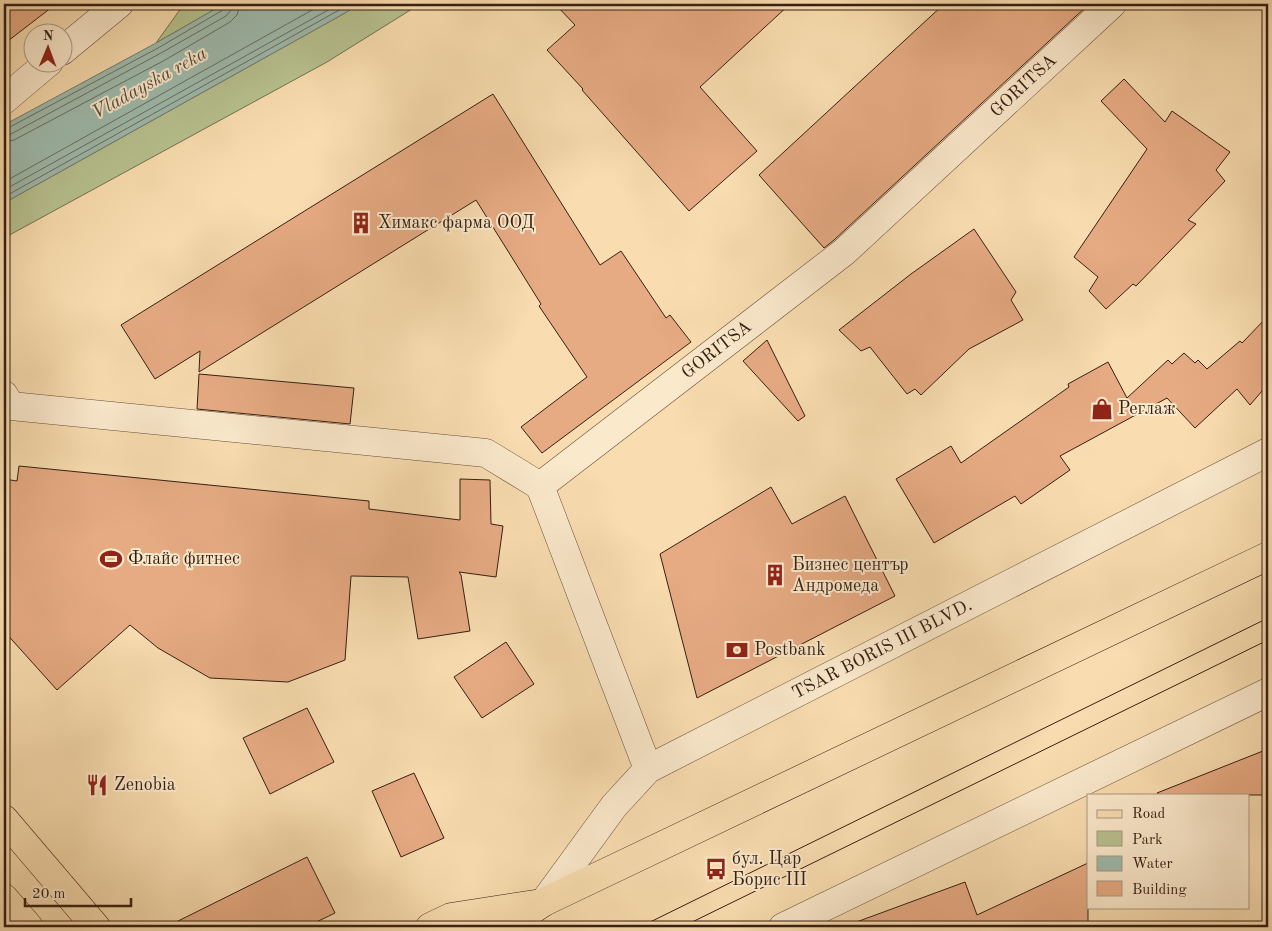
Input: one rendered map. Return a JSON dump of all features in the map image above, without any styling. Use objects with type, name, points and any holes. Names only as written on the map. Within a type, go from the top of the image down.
[{"type":"main road","name":"TSAR BORIS III BLVD.","points":[[507,927],[544,902],[1268,556]]},
{"type":"main road","points":[[4,819],[96,927]]},
{"type":"main road","points":[[4,898],[29,927]]},
{"type":"main road","name":"TSAR BORIS III BLVD.","points":[[430,927],[451,917],[544,902]]},
{"type":"street","points":[[72,43],[119,4]]},
{"type":"street","name":"GORITSA","points":[[540,486],[844,252],[1112,4]]},
{"type":"street","points":[[4,100],[37,72]]},
{"type":"street","points":[[4,394],[11,406],[486,453],[540,486],[648,769]]},
{"type":"street","name":"TSAR BORIS III BLVD.","points":[[544,902],[614,806],[648,769],[1268,452]]},
{"type":"street","points":[[783,927],[1268,692]]},
{"type":"green space","points":[[184,4],[224,4],[156,43]]},
{"type":"green space","points":[[359,4],[420,4],[327,62],[4,238],[4,203]]},
{"type":"water","name":"Vladayska reka","points":[[224,4],[359,4],[4,203],[4,125]]},
{"type":"building","points":[[4,4],[56,4],[33,22],[22,22],[22,30],[4,44]]},
{"type":"building","points":[[555,4],[790,4],[700,87],[757,151],[689,211],[547,50],[575,25]]},
{"type":"building","points":[[944,4],[1089,4],[824,248],[759,175]]},
{"type":"building","points":[[1124,79],[1165,122],[1172,111],[1230,152],[1216,170],[1225,181],[1188,220],[1196,224],[1136,286],[1133,284],[1106,309],[1089,291],[1098,277],[1074,257],[1147,149],[1101,101]]},
{"type":"building","name":"Химакс фарма ООД","points":[[493,94],[600,265],[621,251],[666,318],[670,315],[691,342],[542,453],[521,427],[587,377],[539,306],[541,304],[476,200],[199,372],[200,351],[155,379],[121,325]]},
{"type":"building","points":[[974,229],[1016,292],[1011,300],[1023,320],[969,349],[921,395],[915,389],[907,394],[870,347],[861,351],[839,330],[911,274]]},
{"type":"building","points":[[1268,316],[1268,384],[1250,405],[1237,389],[1195,428],[1167,398],[1060,456],[1070,470],[1021,504],[1015,496],[934,543],[896,479],[951,446],[961,463],[1069,387],[1068,384],[1108,362],[1127,398],[1168,360],[1172,364],[1184,353],[1195,363],[1198,360],[1207,369],[1240,341],[1242,343]]},
{"type":"building","points":[[767,340],[805,416],[798,421],[743,361]]},
{"type":"building","points":[[199,374],[354,388],[350,424],[197,409]]},
{"type":"building","points":[[19,466],[369,501],[369,509],[460,520],[460,479],[490,480],[491,524],[503,526],[496,577],[459,572],[470,631],[418,639],[408,577],[351,576],[345,660],[288,682],[210,678],[158,648],[130,625],[57,690],[4,631],[4,479],[17,481]]},
{"type":"building","name":"Бизнес център Андромеда","points":[[771,487],[792,524],[845,496],[895,596],[697,698],[660,554]]},
{"type":"building","points":[[506,642],[534,684],[482,718],[454,677]]},
{"type":"building","points":[[307,708],[334,762],[270,794],[243,738]]},
{"type":"building","points":[[1268,749],[1268,795],[1157,793]]},
{"type":"building","points":[[414,773],[444,838],[401,857],[372,791]]},
{"type":"building","points":[[307,857],[335,913],[306,927],[166,927]]},
{"type":"building","points":[[1087,863],[1088,927],[852,927],[851,924],[965,882],[977,915]]},
{"type":"tram line","points":[[640,927],[1268,618]]},
{"type":"tram line","points":[[682,927],[1268,640]]},
{"type":"place","name":"Химакс фарма ООД","points":[[361,223]]},
{"type":"place","name":"Реглаж","points":[[1102,409]]},
{"type":"place","name":"Флайс фитнес","points":[[111,559]]},
{"type":"place","name":"Бизнес център Андромеда","points":[[775,575]]},
{"type":"place","name":"Postbank","points":[[737,650]]},
{"type":"place","name":"Zenobia","points":[[97,785]]},
{"type":"place","name":"бул. Цар Борис ІІІ","points":[[716,869]]}]
